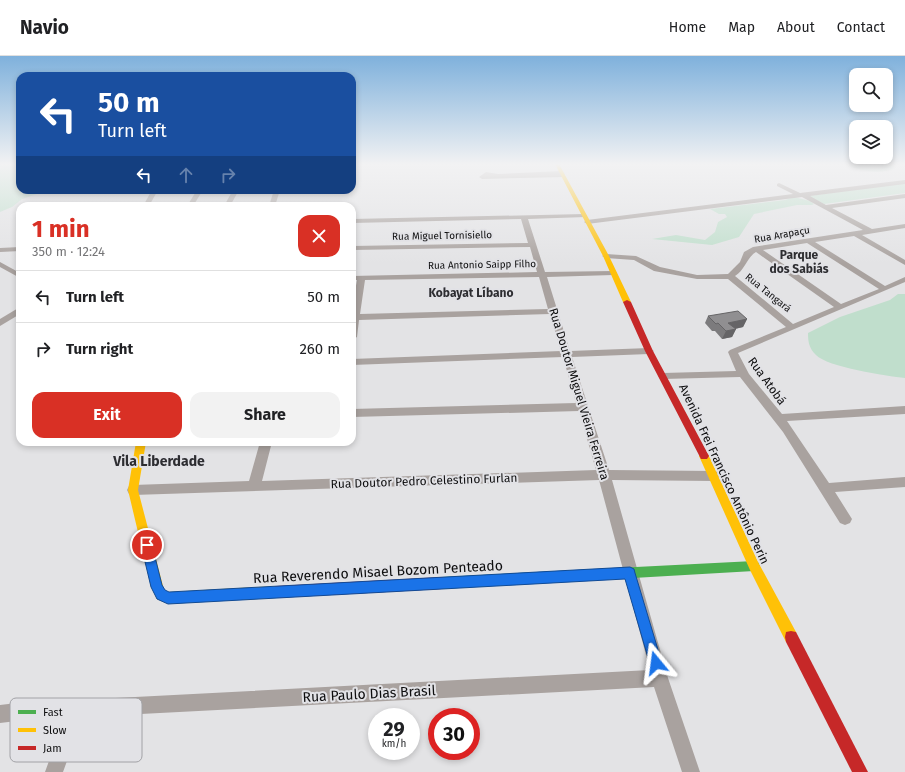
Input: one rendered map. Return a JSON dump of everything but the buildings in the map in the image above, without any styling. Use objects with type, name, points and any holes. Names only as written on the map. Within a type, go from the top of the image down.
[{"type":"street","name":"Avenida Frei Francisco Antônio Perin","points":[[574,197],[606,256],[649,351],[664,376],[714,476],[754,566],[860,772]]},
{"type":"street","points":[[356,221],[524,217],[586,219],[779,197]]},
{"type":"street","points":[[806,197],[870,230]]},
{"type":"street","points":[[826,207],[895,197]]},
{"type":"street","name":"Rua Doutor Miguel Vieira Ferreira","points":[[524,217],[584,407],[660,678],[691,772]]},
{"type":"street","name":"Rua Arapaçu","points":[[730,276],[739,270],[747,254],[756,248],[905,226]]},
{"type":"street","points":[[854,233],[905,263]]},
{"type":"street","points":[[807,240],[886,289]]},
{"type":"street","name":"Rua Miguel Tornisiello","points":[[356,248],[532,245]]},
{"type":"street","points":[[756,248],[840,307]]},
{"type":"street","points":[[0,250],[16,249]]},
{"type":"street","points":[[606,256],[629,257],[666,271],[697,277],[730,276]]},
{"type":"street","points":[[0,264],[16,274]]},
{"type":"street","name":"Rua Antonio Saipp Filho","points":[[356,278],[613,273]]},
{"type":"street","name":"Rua Tangará","points":[[730,276],[792,327]]},
{"type":"street","name":"Rua Atobá","points":[[845,520],[826,488],[778,418],[744,374],[734,356],[735,350],[886,289],[905,279]]},
{"type":"street","points":[[356,317],[553,311]]},
{"type":"street","points":[[0,323],[16,313]]},
{"type":"street","points":[[356,362],[567,356],[649,351]]},
{"type":"street","points":[[664,376],[744,374]]},
{"type":"street","points":[[356,413],[584,407]]},
{"type":"street","points":[[778,418],[905,410]]},
{"type":"street","name":"Rua Reverendo Misael Bozom Penteado","points":[[140,446],[133,490],[157,587],[161,595],[168,598],[754,566]]},
{"type":"street","points":[[254,487],[265,446]]},
{"type":"street","name":"Rua Doutor Pedro Celestino Furlan","points":[[133,490],[604,475],[714,476]]},
{"type":"street","points":[[826,488],[905,482]]},
{"type":"street","name":"Rua Paulo Dias Brasil","points":[[142,706],[660,678]]},
{"type":"street","name":"Rua Paulo Dias Brasil","points":[[0,714],[10,713]]},
{"type":"street","points":[[54,772],[58,762]]},
{"type":"green space","points":[[0,197],[27,197],[16,202],[12,207],[0,212]]},
{"type":"green space","points":[[796,197],[810,201],[814,204],[797,205],[754,214],[739,237],[712,245],[652,239],[676,235],[705,240],[715,232],[718,222],[727,217],[725,214],[719,214],[710,209]]},
{"type":"green space","points":[[812,197],[873,197],[824,204]]},
{"type":"green space","points":[[898,294],[905,294],[905,378],[844,367],[822,359],[816,355],[810,347],[808,333],[840,317],[890,300]]},
{"type":"traffic: fast","points":[[442,583],[754,566]]},
{"type":"traffic: slow","points":[[575,197],[606,256],[627,302]]},
{"type":"traffic: slow","points":[[140,446],[133,490],[157,587],[161,595],[168,598],[276,592]]},
{"type":"traffic: slow","points":[[704,456],[754,566],[791,637]]},
{"type":"traffic: jam","points":[[627,302],[649,351],[704,456]]},
{"type":"traffic: jam","points":[[276,592],[442,583]]},
{"type":"traffic: jam","points":[[791,637],[860,772]]},
{"type":"district","name":"Parque dos Sabiás","points":[[799,262]]},
{"type":"district","name":"Kobayat Líbano","points":[[471,293]]},
{"type":"district","name":"Vila Liberdade","points":[[159,461]]},
{"type":"route","points":[[147,545],[157,587],[161,595],[168,598],[630,573],[656,663]]}]
